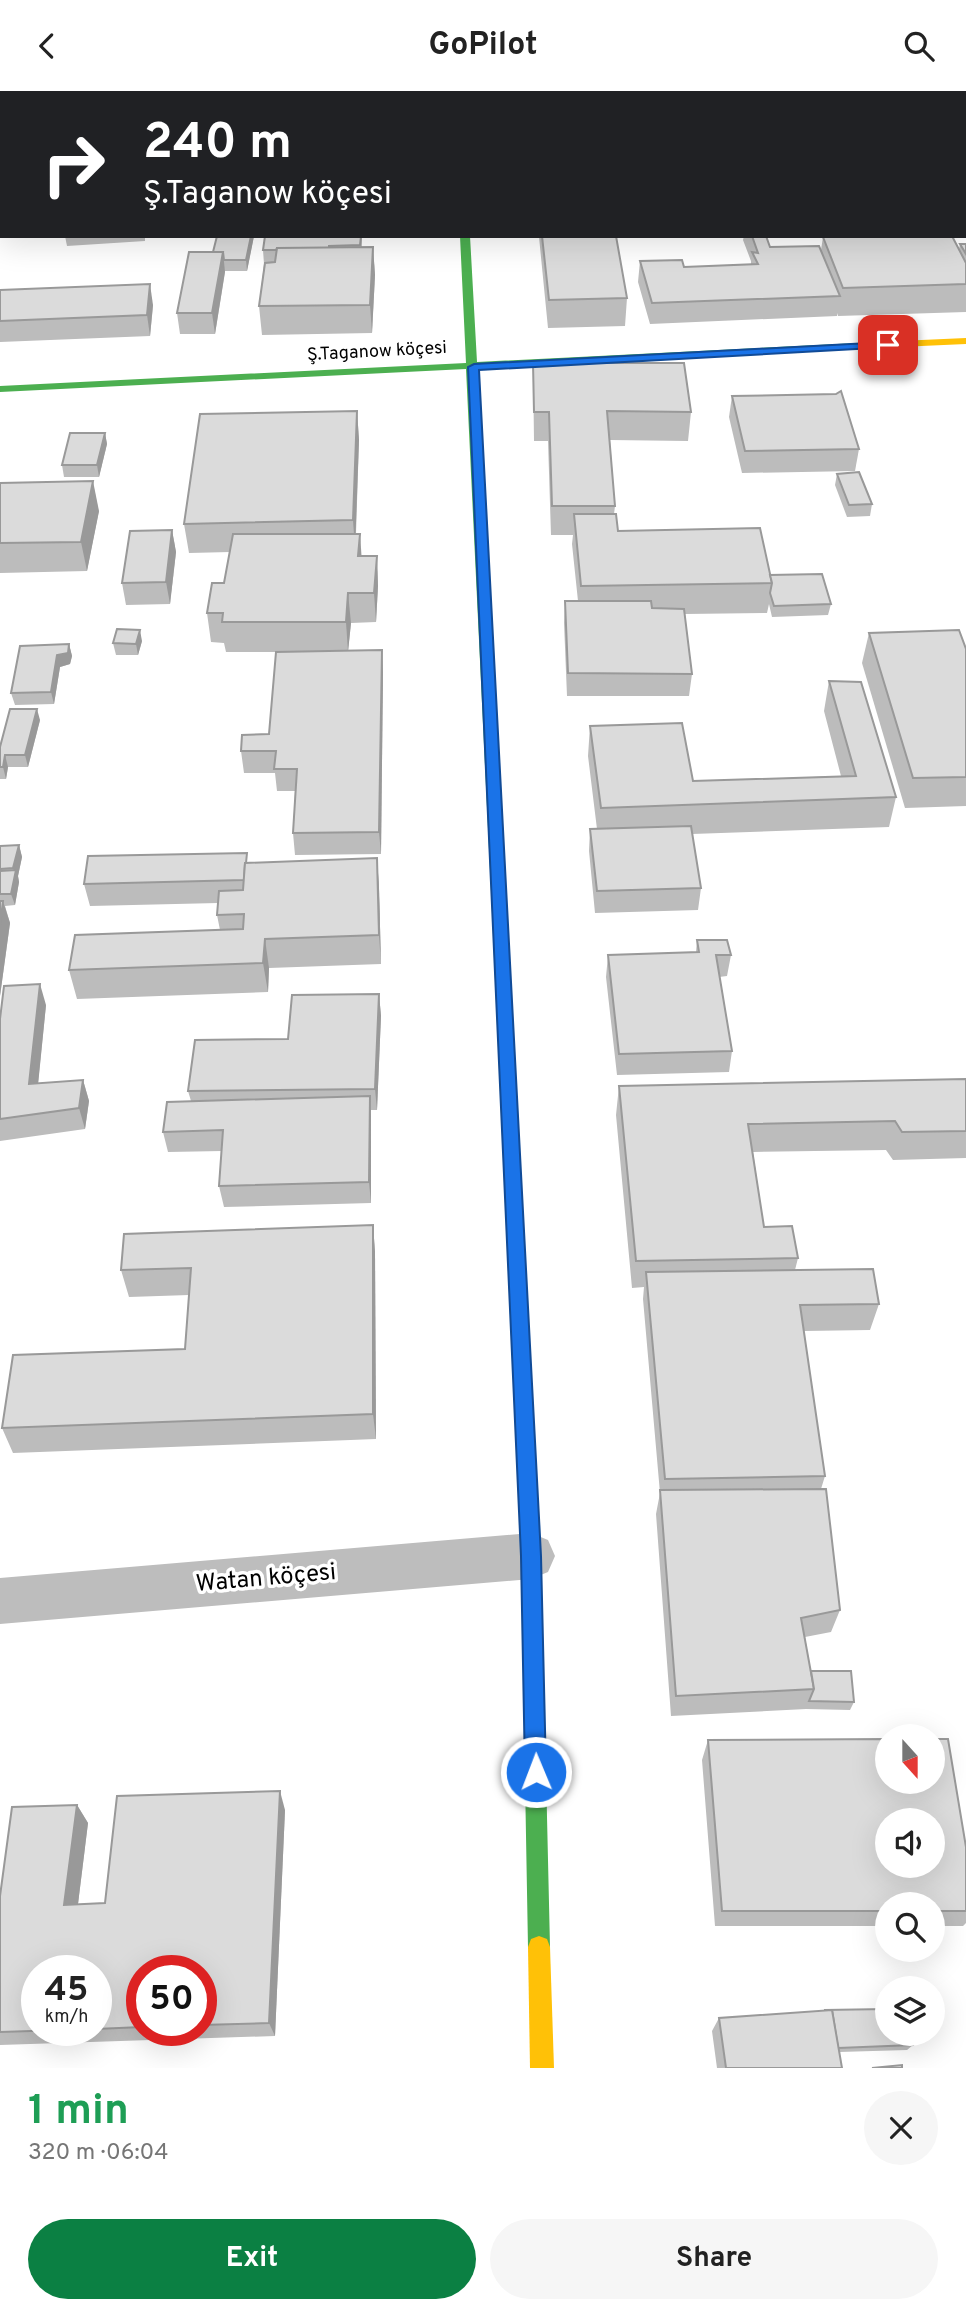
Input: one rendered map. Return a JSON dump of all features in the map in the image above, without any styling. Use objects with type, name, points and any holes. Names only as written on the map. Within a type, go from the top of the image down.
[{"type":"main road","points":[[466,238],[531,1556],[542,2068]]},
{"type":"main road","name":"Ş.Taganow köçesi","points":[[0,389],[966,341]]},
{"type":"street","name":"Watan köçesi","points":[[0,1601],[531,1556]]},
{"type":"building","points":[[216,238],[251,238],[246,260],[224,260],[223,252],[213,252]]},
{"type":"building","points":[[265,238],[361,238],[360,245],[263,250]]},
{"type":"building","points":[[542,238],[616,238],[627,298],[549,300]]},
{"type":"building","points":[[753,238],[767,238],[770,247],[819,246],[840,296],[652,303],[640,261],[682,260],[684,267],[758,264],[752,252],[758,253]]},
{"type":"building","points":[[823,238],[953,238],[966,263],[966,284],[843,288]]},
{"type":"building","points":[[373,247],[370,305],[259,306],[265,263],[275,262],[277,248]]},
{"type":"building","points":[[189,252],[223,252],[212,313],[177,313]]},
{"type":"building","points":[[150,284],[147,315],[0,321],[0,290]]},
{"type":"building","points":[[533,363],[684,363],[691,412],[607,411],[615,506],[552,506],[549,412],[534,412]]},
{"type":"building","points":[[841,391],[859,449],[745,451],[732,396],[836,394]]},
{"type":"building","points":[[357,411],[353,520],[184,524],[200,414]]},
{"type":"building","points":[[70,433],[105,433],[97,465],[62,465]]},
{"type":"building","points":[[859,472],[872,504],[849,505],[837,474]]},
{"type":"building","points":[[93,481],[81,542],[0,543],[0,483]]},
{"type":"building","points":[[574,514],[616,514],[618,531],[760,528],[772,583],[581,586]]},
{"type":"building","points":[[172,530],[166,582],[122,583],[130,531]]},
{"type":"building","points":[[233,534],[360,534],[358,556],[377,556],[374,593],[348,593],[346,622],[222,622],[223,613],[207,613],[212,583],[224,583]]},
{"type":"building","points":[[822,574],[831,604],[774,606],[770,593],[770,575]]},
{"type":"building","points":[[565,601],[651,601],[652,608],[684,609],[692,674],[568,673]]},
{"type":"building","points":[[117,629],[140,630],[136,644],[113,643]]},
{"type":"building","points":[[959,630],[966,649],[966,777],[913,778],[869,633]]},
{"type":"building","points":[[69,644],[68,653],[57,655],[51,692],[11,693],[20,646]]},
{"type":"building","points":[[382,650],[379,832],[293,833],[297,769],[274,769],[276,751],[241,751],[242,735],[269,734],[276,652]]},
{"type":"building","points":[[829,681],[861,682],[896,797],[601,808],[590,726],[682,723],[693,781],[856,776]]},
{"type":"building","points":[[10,709],[37,709],[25,755],[5,755],[3,767],[0,767],[0,747]]},
{"type":"building","points":[[691,826],[701,888],[597,891],[590,829]]},
{"type":"building","points":[[19,845],[13,868],[0,869],[0,846]]},
{"type":"building","points":[[247,853],[244,880],[84,884],[88,856]]},
{"type":"building","points":[[377,858],[379,935],[265,939],[263,963],[69,970],[75,935],[243,929],[244,914],[217,915],[219,891],[243,890],[245,863]]},
{"type":"building","points":[[16,870],[11,894],[0,894],[0,871]]},
{"type":"building","points":[[0,901],[3,901],[0,925]]},
{"type":"building","points":[[697,940],[727,940],[731,955],[716,955],[732,1051],[619,1054],[608,955],[699,952]]},
{"type":"building","points":[[40,984],[29,1084],[83,1080],[79,1108],[0,1119],[0,1019],[4,986]]},
{"type":"building","points":[[379,994],[375,1089],[188,1091],[195,1040],[288,1039],[292,995]]},
{"type":"building","points":[[966,1079],[966,1131],[902,1132],[895,1121],[748,1124],[764,1227],[792,1226],[798,1258],[636,1261],[619,1086]]},
{"type":"building","points":[[370,1096],[369,1182],[219,1186],[223,1130],[163,1132],[167,1102]]},
{"type":"building","points":[[373,1225],[373,1414],[2,1428],[13,1355],[185,1349],[191,1268],[121,1270],[124,1234]]},
{"type":"building","points":[[873,1269],[879,1304],[800,1305],[825,1476],[665,1479],[646,1272]]},
{"type":"building","points":[[826,1489],[840,1610],[801,1618],[814,1689],[676,1696],[660,1490]]},
{"type":"building","points":[[811,1671],[851,1671],[854,1702],[809,1701],[814,1689]]},
{"type":"building","points":[[875,1739],[875,1794],[945,1794],[945,1739],[948,1739],[966,1847],[966,1911],[945,1911],[945,1892],[875,1892],[875,1911],[722,1911],[708,1740]]},
{"type":"building","points":[[280,1791],[269,2023],[217,2025],[217,1955],[126,1955],[126,2028],[112,2028],[112,1955],[21,1955],[21,2031],[0,2032],[0,1896],[12,1807],[77,1805],[64,1905],[105,1903],[117,1796]]},
{"type":"building","points":[[875,2009],[875,2046],[888,2046],[838,2048],[832,2010],[824,2010]]},
{"type":"building","points":[[832,2010],[842,2068],[726,2068],[719,2018]]},
{"type":"building","points":[[902,2065],[902,2068],[872,2068]]},
{"type":"traffic: fast","points":[[465,238],[498,891]]},
{"type":"traffic: fast","points":[[0,389],[877,345]]},
{"type":"traffic: fast","points":[[518,1293],[531,1556],[539,1947]]},
{"type":"traffic: slow","points":[[877,345],[966,341]]},
{"type":"traffic: slow","points":[[498,891],[518,1293]]},
{"type":"traffic: slow","points":[[539,1947],[542,2068]]},
{"type":"route","points":[[536,1772],[531,1556],[474,367],[888,345]]}]
